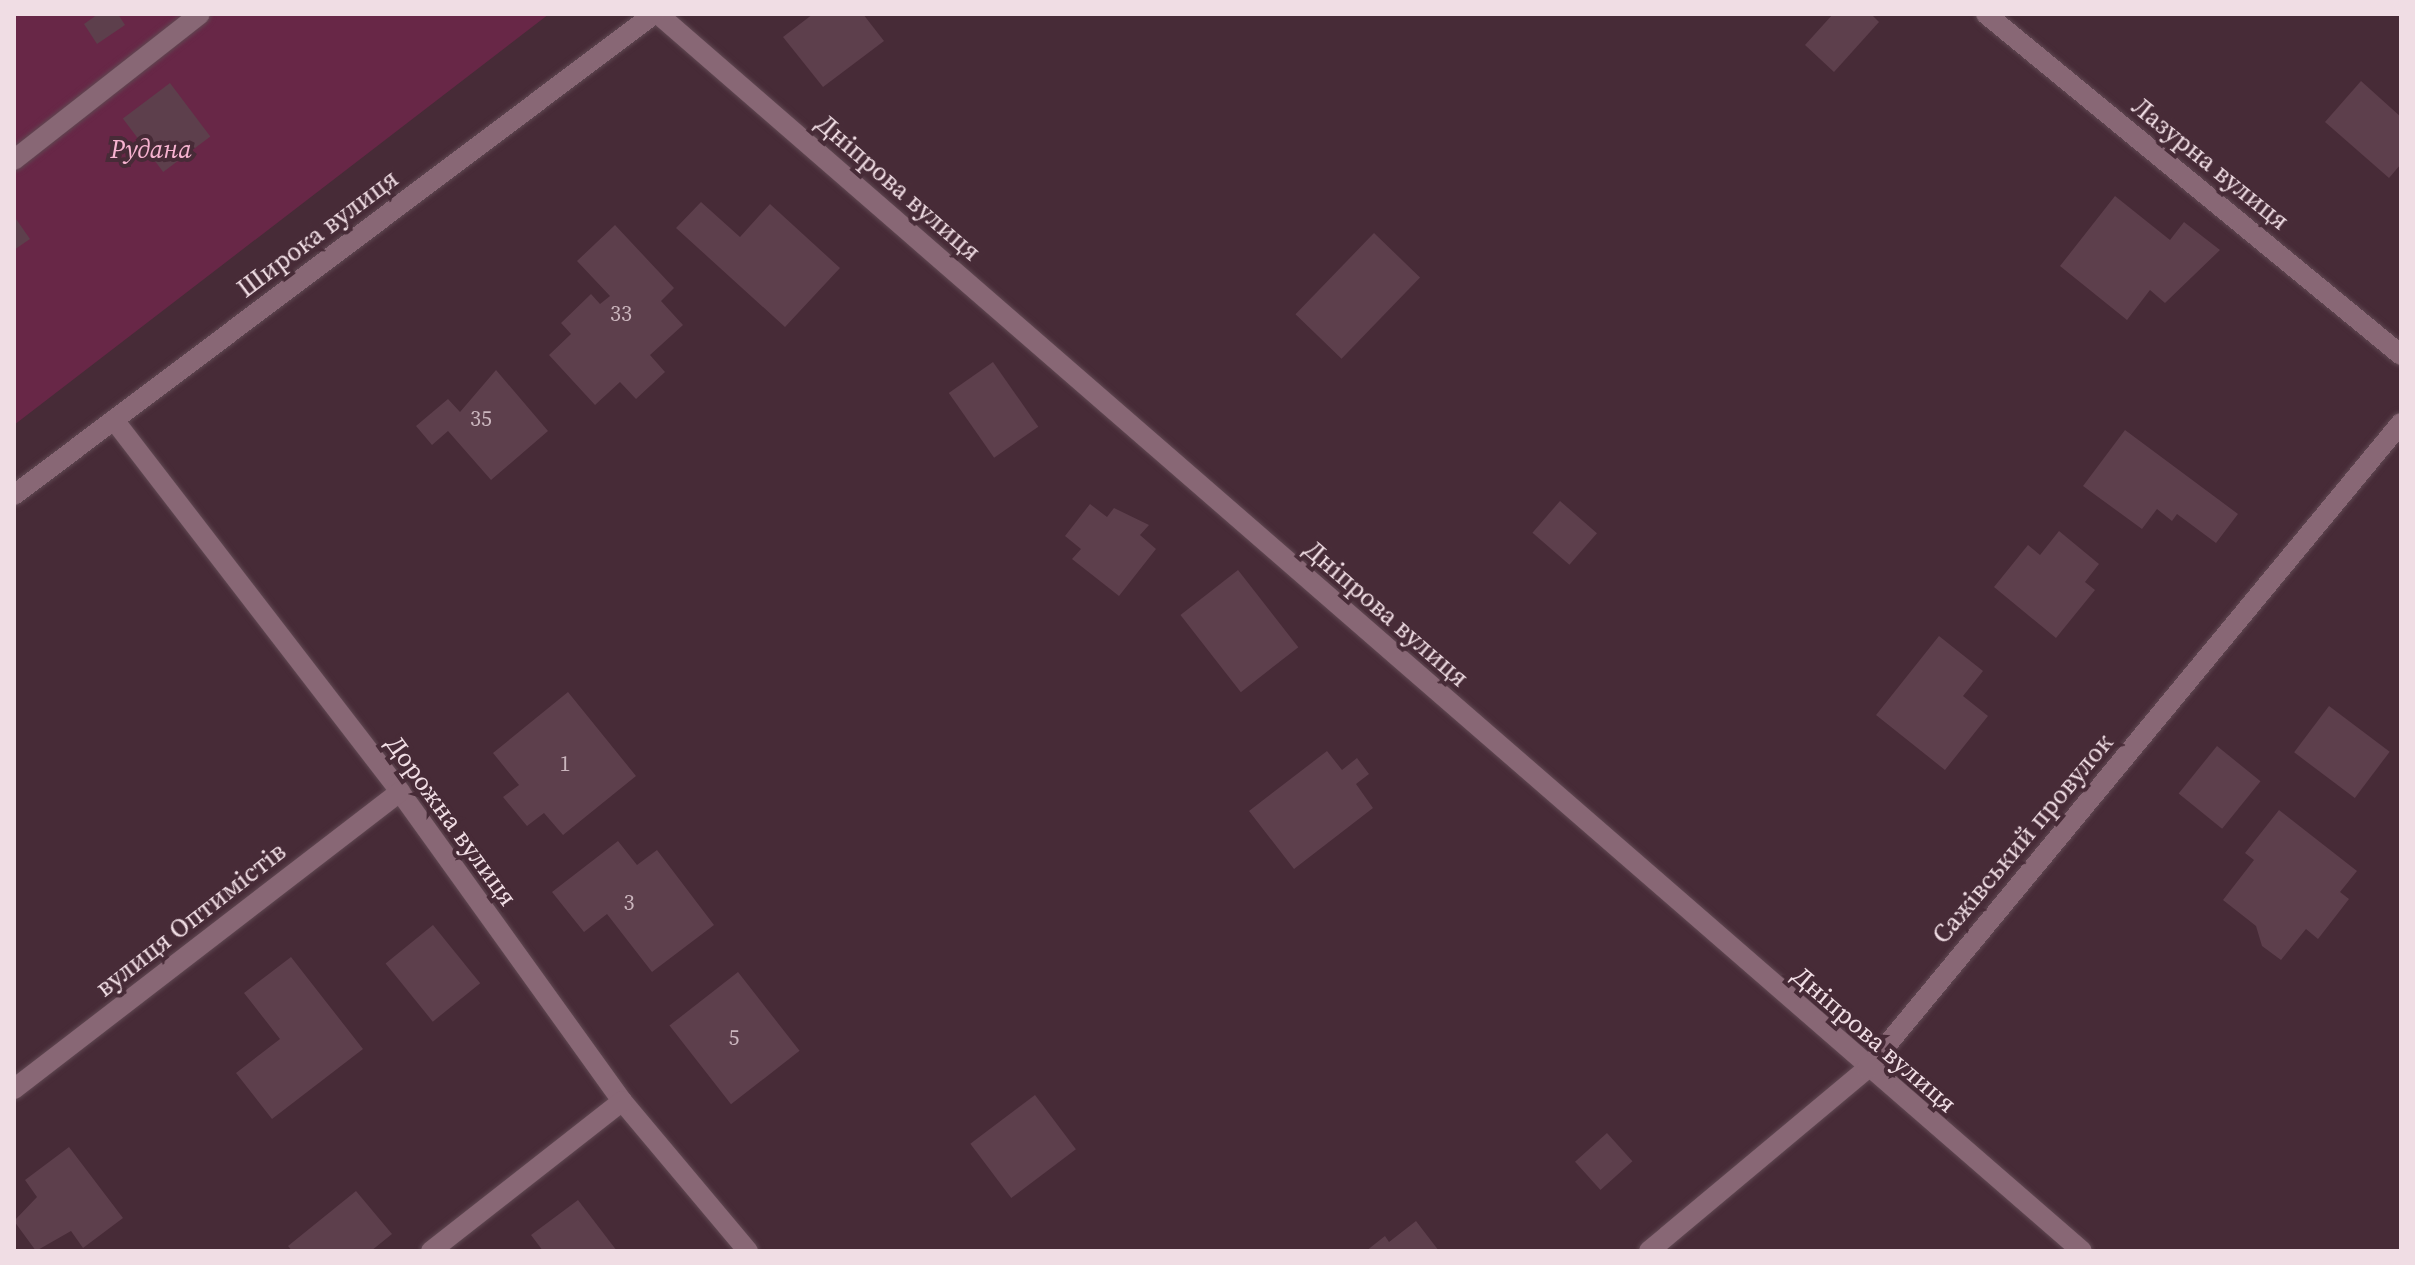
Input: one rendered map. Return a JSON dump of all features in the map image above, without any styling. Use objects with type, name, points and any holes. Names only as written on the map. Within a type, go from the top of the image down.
[{"type":"street","points":[[14,160],[200,14]]},
{"type":"street","name":"Широка вулиця","points":[[14,495],[656,14]]},
{"type":"street","name":"Дніпрова вулиця","points":[[656,14],[1867,1069],[2082,1251]]},
{"type":"street","name":"Лазурна вулиця","points":[[1986,14],[2401,355]]},
{"type":"street","name":"Дорожна вулиця","points":[[114,420],[400,792],[622,1101],[748,1251]]},
{"type":"street","name":"Сажівський провулок","points":[[1649,1251],[1867,1069],[2401,423]]},
{"type":"street","name":"вулиця Оптимістів","points":[[14,1089],[400,792]]},
{"type":"street","points":[[431,1251],[622,1101]]},
{"type":"green space","name":"Рудана","points":[[14,14],[549,14],[14,425]]},
{"type":"building","points":[[98,14],[118,14],[125,25],[97,44],[84,24]]},
{"type":"building","points":[[813,14],[863,14],[884,41],[823,87],[783,37]]},
{"type":"building","points":[[1833,14],[1871,14],[1879,22],[1834,72],[1805,45]]},
{"type":"building","points":[[2361,81],[2401,117],[2401,164],[2389,178],[2325,122]]},
{"type":"building","points":[[170,83],[210,137],[163,172],[123,119]]},
{"type":"building","points":[[2115,196],[2170,240],[2184,222],[2220,250],[2165,303],[2150,290],[2127,320],[2060,266]]},
{"type":"building","points":[[701,202],[740,237],[770,204],[840,268],[785,327],[676,228]]},
{"type":"building","points":[[14,216],[30,239],[14,250]]},
{"type":"building","points":[[615,225],[674,288],[661,301],[683,325],[650,355],[665,372],[636,399],[620,382],[595,405],[549,355],[571,334],[561,323],[591,294],[600,304],[610,296],[577,261]]},
{"type":"building","points":[[1374,233],[1420,277],[1342,359],[1296,314]]},
{"type":"building","points":[[993,362],[1038,427],[994,458],[949,393]]},
{"type":"building","points":[[496,370],[548,431],[491,480],[448,431],[432,445],[416,426],[448,399],[460,412]]},
{"type":"building","points":[[2125,430],[2238,514],[2216,543],[2177,514],[2172,521],[2157,509],[2142,529],[2083,486]]},
{"type":"building","points":[[1560,501],[1597,533],[1569,565],[1532,533]]},
{"type":"building","points":[[1090,504],[1107,517],[1114,508],[1149,525],[1140,535],[1156,549],[1119,596],[1072,559],[1081,549],[1065,536]]},
{"type":"building","points":[[2059,531],[2099,564],[2085,582],[2095,590],[2056,638],[1994,587],[2028,545],[2040,555]]},
{"type":"building","points":[[1238,570],[1298,647],[1241,692],[1180,615]]},
{"type":"building","points":[[1939,636],[1983,671],[1963,696],[1988,716],[1945,770],[1876,715]]},
{"type":"building","points":[[568,692],[636,776],[563,835],[544,813],[527,826],[503,797],[519,785],[493,753]]},
{"type":"building","points":[[2329,706],[2390,752],[2355,798],[2294,752]]},
{"type":"building","points":[[2217,746],[2261,781],[2222,829],[2179,793]]},
{"type":"building","points":[[1327,751],[1342,770],[1357,758],[1369,774],[1356,784],[1373,808],[1294,869],[1249,811]]},
{"type":"building","points":[[2279,810],[2357,871],[2340,892],[2349,899],[2318,939],[2306,929],[2281,960],[2262,946],[2256,926],[2223,900],[2254,860],[2245,853]]},
{"type":"building","points":[[618,841],[637,865],[657,850],[714,925],[652,972],[607,914],[584,932],[552,892]]},
{"type":"building","points":[[433,925],[480,983],[433,1022],[386,963]]},
{"type":"building","points":[[291,957],[363,1049],[272,1119],[236,1073],[280,1039],[244,993]]},
{"type":"building","points":[[738,972],[800,1051],[731,1104],[669,1026]]},
{"type":"building","points":[[1035,1095],[1076,1149],[1011,1198],[970,1144]]},
{"type":"building","points":[[1607,1133],[1632,1161],[1600,1190],[1575,1162]]},
{"type":"building","points":[[69,1147],[123,1218],[83,1248],[71,1231],[36,1251],[14,1221],[37,1197],[25,1180]]},
{"type":"building","points":[[356,1191],[392,1234],[371,1251],[292,1251],[288,1246]]},
{"type":"building","points":[[578,1200],[617,1251],[543,1251],[531,1235]]},
{"type":"building","points":[[1416,1221],[1439,1251],[1366,1251],[1385,1236],[1389,1242]]}]
